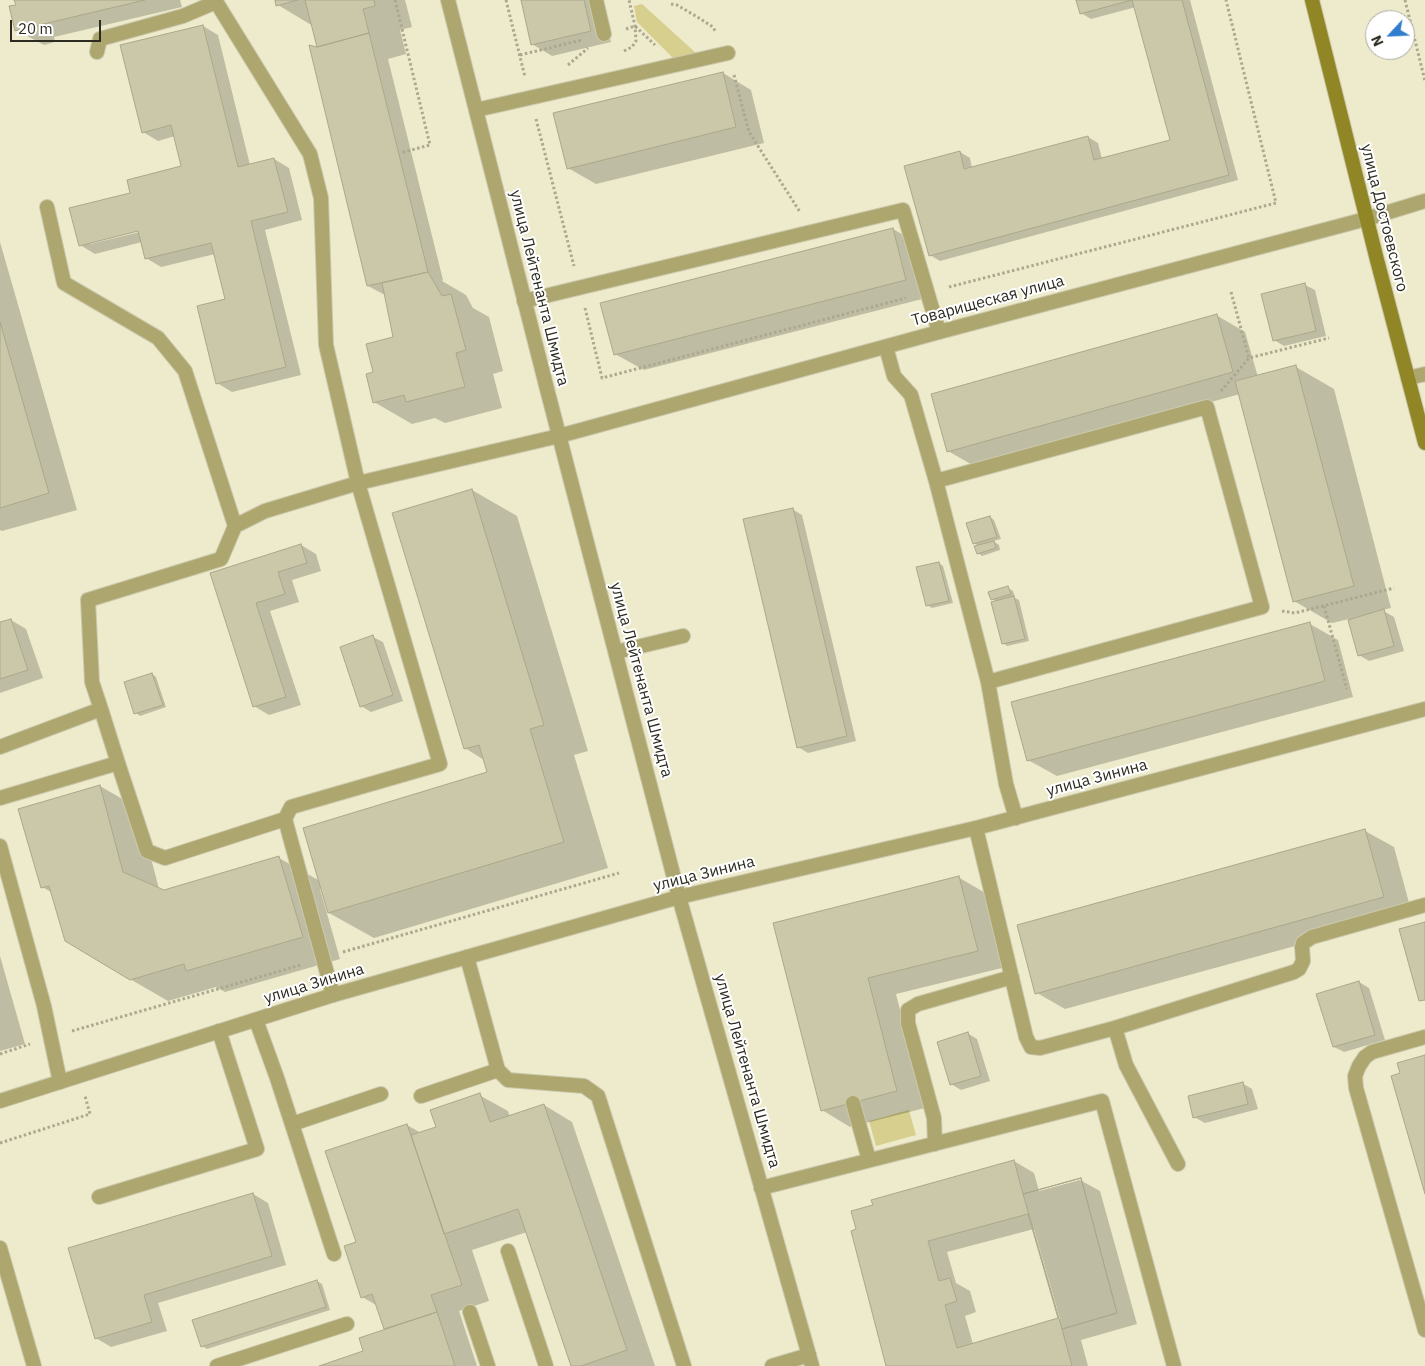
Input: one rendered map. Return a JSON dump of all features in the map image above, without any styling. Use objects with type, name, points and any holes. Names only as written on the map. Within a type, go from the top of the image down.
[{"type":"main road","name":"улица Достоевского","points":[[1312,0],[1366,219],[1424,435]]},
{"type":"street","name":"улица Лейтенанта Шмидта","points":[[448,0],[524,301],[679,896],[810,1361]]},
{"type":"street","points":[[596,0],[604,34]]},
{"type":"street","points":[[97,52],[100,39],[182,16],[216,1],[310,154],[321,198],[326,345],[358,483],[440,764],[291,807],[285,819],[333,995]]},
{"type":"street","points":[[476,110],[728,53]]},
{"type":"street","name":"Товарищеская улица","points":[[235,526],[264,511],[358,483],[559,436],[939,332],[1366,219],[1425,201]]},
{"type":"street","points":[[47,207],[64,283],[158,338],[185,371],[235,526],[221,559],[88,600],[92,682],[147,851],[165,858],[285,819]]},
{"type":"street","points":[[524,301],[903,210],[939,332]]},
{"type":"street","points":[[886,347],[894,376],[911,395],[936,481],[988,682],[1006,784],[1016,818]]},
{"type":"street","points":[[1408,378],[1425,374]]},
{"type":"street","points":[[936,481],[1207,407],[1262,606],[988,682]]},
{"type":"street","points":[[616,652],[683,636]]},
{"type":"street","points":[[0,747],[101,709]]},
{"type":"street","name":"улица Зинина","points":[[0,1101],[333,995],[679,896],[1016,818],[1425,709]]},
{"type":"street","points":[[0,798],[118,763]]},
{"type":"street","points":[[976,828],[1026,1037],[1031,1047],[1040,1048],[1115,1028],[1294,972],[1299,969],[1303,961],[1303,943],[1312,937],[1425,905]]},
{"type":"street","points":[[0,846],[44,1006],[60,1082]]},
{"type":"street","points":[[468,957],[498,1070],[508,1080],[584,1086],[598,1096],[684,1366]]},
{"type":"street","points":[[935,1144],[934,1118],[908,1023],[908,1010],[918,1004],[1012,977]]},
{"type":"street","points":[[256,1020],[334,1254]]},
{"type":"street","points":[[1115,1028],[1126,1064],[1178,1164]]},
{"type":"street","points":[[99,1196],[257,1149],[219,1031]]},
{"type":"street","points":[[1425,1037],[1372,1052],[1365,1057],[1355,1076],[1356,1088],[1425,1330]]},
{"type":"street","points":[[421,1096],[498,1070]]},
{"type":"street","points":[[292,1124],[381,1094]]},
{"type":"street","points":[[761,1188],[1102,1101],[1174,1366]]},
{"type":"street","points":[[854,1103],[869,1160]]},
{"type":"street","points":[[0,1248],[34,1366]]},
{"type":"street","points":[[508,1251],[546,1366]]},
{"type":"street","points":[[470,1312],[488,1366]]},
{"type":"street","points":[[216,1366],[347,1324]]},
{"type":"street","points":[[772,1366],[810,1361]]},
{"type":"path","points":[[395,0],[430,145],[400,153]]},
{"type":"path","points":[[506,0],[602,378],[927,292],[1276,203],[1226,0]]},
{"type":"path","points":[[629,0],[635,26],[675,65]]},
{"type":"path","points":[[1405,0],[1425,81]]},
{"type":"path","points":[[671,4],[676,5],[713,27],[728,53],[748,132],[812,232]]},
{"type":"path","points":[[520,55],[635,26]]},
{"type":"path","points":[[1231,292],[1248,358]]},
{"type":"path","points":[[1207,407],[1248,358],[1329,338]]},
{"type":"path","points":[[1262,606],[1295,613],[1394,588]]},
{"type":"path","points":[[1324,606],[1347,689]]},
{"type":"shaded area","points":[[642,4],[696,53],[675,60],[637,22],[634,6]]},
{"type":"shaded area","points":[[909,1110],[916,1135],[876,1146],[869,1121]]},
{"type":"building","points":[[14,0],[145,0],[35,26],[36,31],[23,34],[21,29],[15,31],[9,6],[16,5]]},
{"type":"building","points":[[275,0],[298,0],[276,6]]},
{"type":"building","points":[[305,0],[374,0],[375,6],[363,9],[369,33],[317,47]]},
{"type":"building","points":[[521,0],[584,0],[591,31],[531,45]]},
{"type":"building","points":[[1076,0],[1132,0],[1080,14]]},
{"type":"building","points":[[1132,0],[1182,0],[1229,175],[929,256],[904,166],[960,151],[964,169],[1088,136],[1094,160],[1170,140]]},
{"type":"building","points":[[203,25],[238,167],[274,158],[288,212],[251,221],[286,367],[216,384],[197,306],[225,299],[211,243],[145,259],[138,231],[79,246],[69,208],[130,193],[127,180],[181,166],[171,125],[142,133],[120,45]]},
{"type":"building","points":[[369,33],[428,272],[367,286],[309,45],[317,47]]},
{"type":"building","points":[[723,72],[736,127],[567,169],[553,113]]},
{"type":"building","points":[[893,228],[906,280],[614,355],[600,303]]},
{"type":"building","points":[[428,272],[442,296],[451,294],[466,350],[456,353],[465,387],[406,402],[404,395],[373,403],[366,374],[373,372],[366,344],[393,337],[382,283]]},
{"type":"building","points":[[1305,283],[1316,331],[1273,341],[1261,294]]},
{"type":"building","points":[[1217,314],[1233,372],[947,452],[931,394]]},
{"type":"building","points":[[0,322],[49,493],[0,508]]},
{"type":"building","points":[[1296,365],[1354,586],[1293,602],[1235,381]]},
{"type":"building","points":[[472,489],[544,725],[530,729],[564,842],[328,913],[303,828],[487,772],[479,745],[464,749],[392,513]]},
{"type":"building","points":[[793,508],[847,736],[797,748],[743,519]]},
{"type":"building","points":[[990,516],[997,537],[973,544],[966,523]]},
{"type":"building","points":[[994,541],[996,548],[977,554],[974,546]]},
{"type":"building","points":[[301,544],[307,563],[278,572],[285,594],[256,603],[286,697],[253,707],[210,573]]},
{"type":"building","points":[[939,562],[949,601],[926,606],[916,567]]},
{"type":"building","points":[[1008,586],[1011,594],[991,600],[988,592]]},
{"type":"building","points":[[1014,596],[1025,639],[1002,644],[991,602]]},
{"type":"building","points":[[1384,609],[1394,646],[1358,656],[1348,620]]},
{"type":"building","points":[[11,619],[28,670],[0,679],[0,622]]},
{"type":"building","points":[[1310,622],[1325,681],[1027,761],[1011,702]]},
{"type":"building","points":[[373,635],[393,695],[360,707],[340,647]]},
{"type":"building","points":[[152,673],[163,705],[134,714],[124,682]]},
{"type":"building","points":[[100,785],[123,872],[164,890],[279,856],[303,937],[186,971],[184,964],[130,980],[65,941],[49,886],[41,888],[18,809]]},
{"type":"building","points":[[1365,829],[1384,897],[1035,994],[1017,925]]},
{"type":"building","points":[[959,876],[978,951],[868,978],[897,1091],[821,1111],[773,923]]},
{"type":"building","points":[[1425,922],[1425,1000],[1419,1001],[1399,929]]},
{"type":"building","points":[[1359,981],[1375,1035],[1333,1047],[1316,994]]},
{"type":"building","points":[[968,1032],[981,1076],[950,1085],[937,1042]]},
{"type":"building","points":[[1425,1055],[1425,1194],[1391,1076],[1400,1073],[1397,1063]]},
{"type":"building","points":[[1243,1082],[1248,1104],[1193,1118],[1188,1096]]},
{"type":"building","points":[[480,1093],[490,1122],[544,1104],[627,1350],[581,1366],[571,1366],[518,1209],[444,1234],[411,1135],[436,1127],[430,1110]]},
{"type":"building","points":[[407,1124],[462,1285],[431,1295],[437,1312],[384,1329],[372,1294],[361,1298],[344,1246],[356,1242],[325,1151]]},
{"type":"building","points":[[1014,1160],[1023,1194],[1081,1178],[1117,1313],[1062,1329],[1072,1366],[886,1366],[851,1231],[856,1229],[851,1211],[873,1205],[871,1200]],"holes":[[[1028,1214],[1058,1318],[957,1348],[945,1305],[957,1301],[950,1278],[939,1281],[928,1241]]]},
{"type":"building","points":[[1081,1178],[1117,1313],[1062,1329],[1023,1194]]},
{"type":"building","points":[[253,1193],[272,1256],[144,1295],[152,1322],[95,1339],[68,1248]]},
{"type":"building","points":[[317,1280],[326,1307],[201,1347],[192,1320]]},
{"type":"building","points":[[437,1312],[455,1366],[319,1366],[363,1351],[359,1338]]}]
